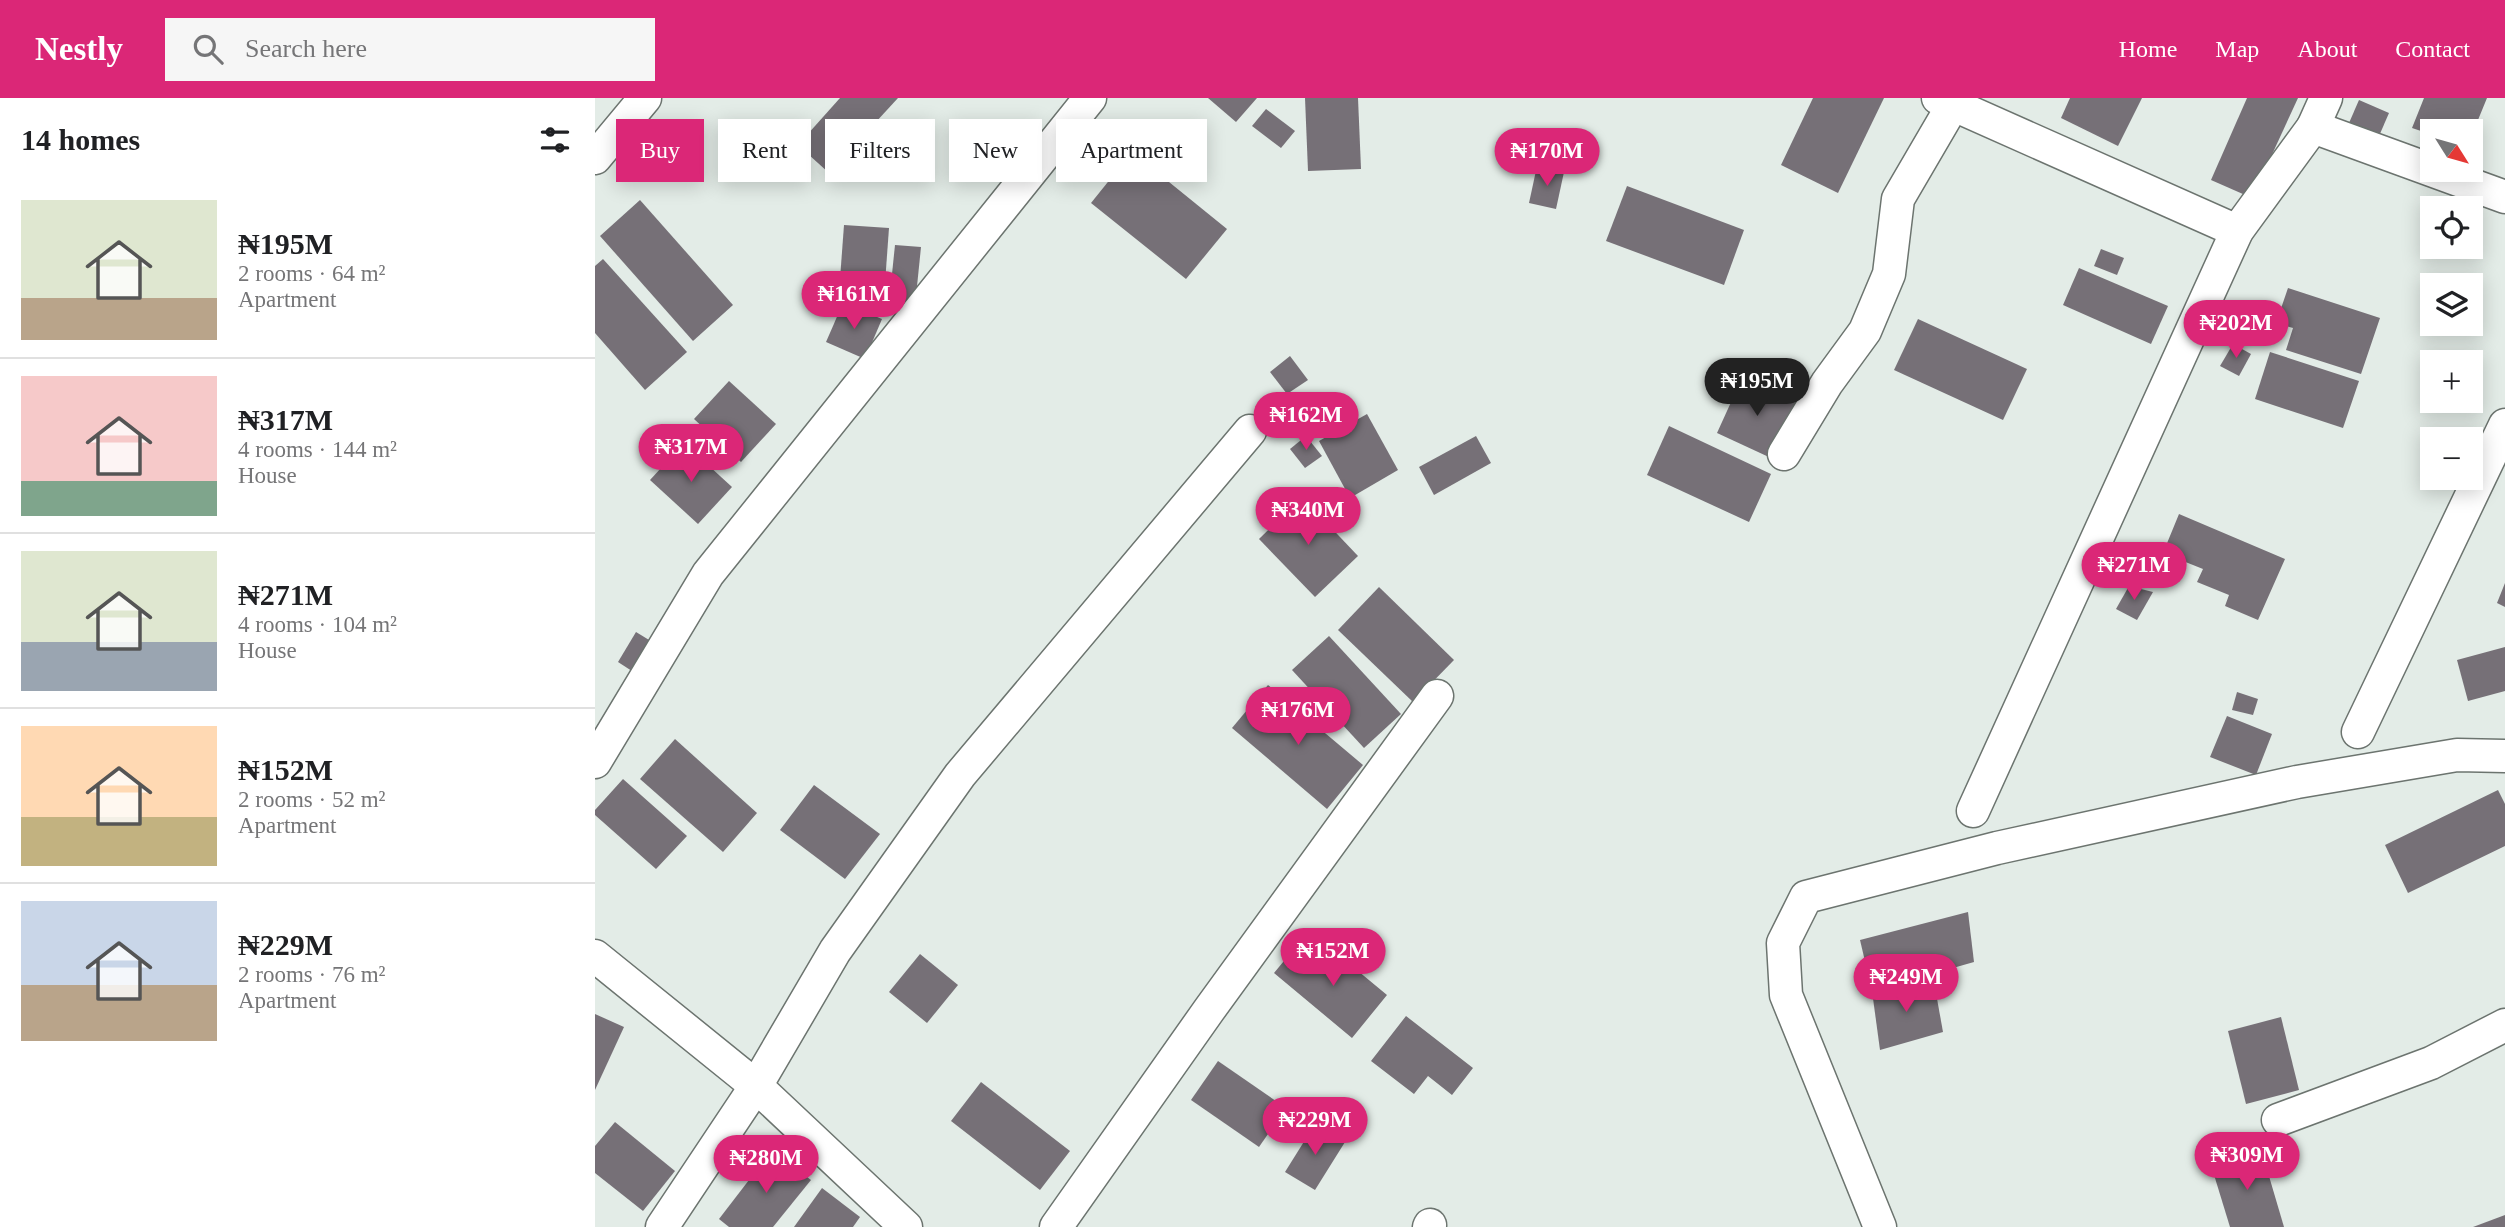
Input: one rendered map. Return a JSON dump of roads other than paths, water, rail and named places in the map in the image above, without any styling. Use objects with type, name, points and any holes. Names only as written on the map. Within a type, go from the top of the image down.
[{"type":"street","points":[[595,158],[645,98]]},
{"type":"street","points":[[595,762],[708,574],[1090,98]]},
{"type":"street","points":[[1973,811],[2237,231],[2313,127],[2326,98]]},
{"type":"street","points":[[1784,454],[1827,383],[1865,331],[1889,274],[1898,198],[1949,100],[2237,231]]},
{"type":"street","points":[[2313,127],[2505,197]]},
{"type":"street","points":[[2358,732],[2505,425]]},
{"type":"street","points":[[663,1227],[756,1086],[835,951],[960,775],[1250,430]]},
{"type":"street","points":[[1056,1227],[1209,1010],[1437,696]]},
{"type":"street","points":[[1880,1227],[1786,995],[1783,943],[1805,897],[1997,848],[2297,782],[2457,755],[2505,756]]},
{"type":"street","points":[[595,956],[756,1086],[906,1227]]},
{"type":"street","points":[[2278,1120],[2431,1063],[2505,1025]]}]
